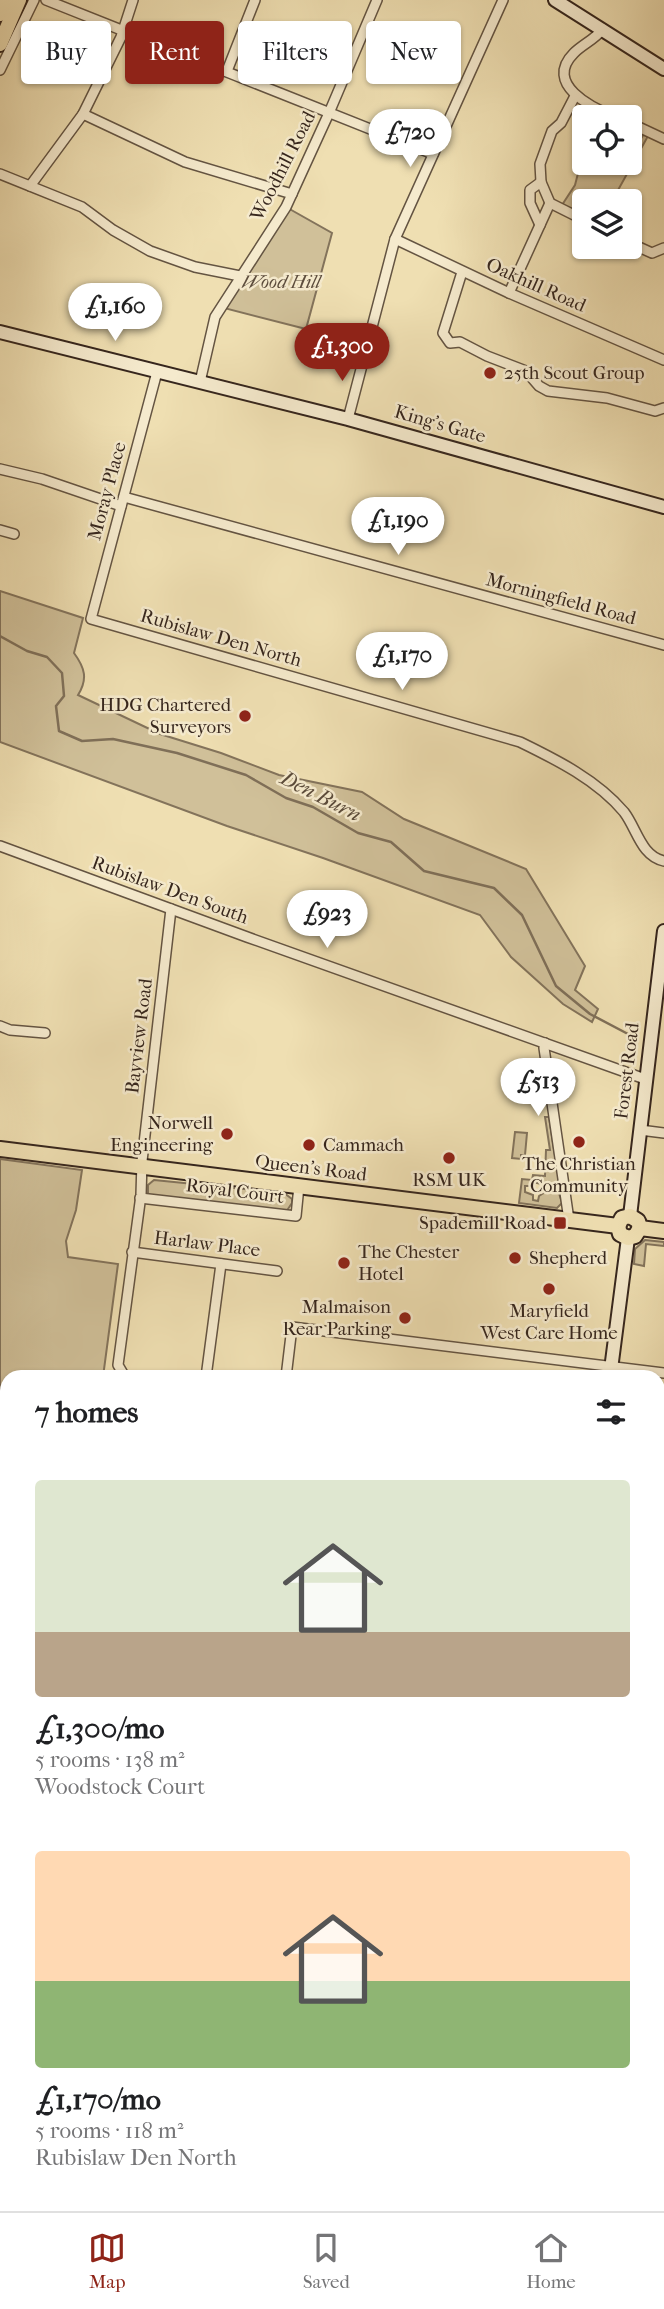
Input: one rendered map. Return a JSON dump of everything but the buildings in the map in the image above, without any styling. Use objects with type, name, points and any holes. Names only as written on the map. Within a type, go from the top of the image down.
[{"type":"main road","points":[[0,14],[6,0]]},
{"type":"main road","points":[[0,44],[19,0]]},
{"type":"main road","name":"Queen's Road","points":[[0,1149],[618,1226]]},
{"type":"main road","points":[[634,1233],[638,1221],[630,1216],[621,1219],[618,1226],[620,1234],[664,1231]]},
{"type":"street","points":[[0,70],[34,0]]},
{"type":"street","points":[[46,0],[433,154]]},
{"type":"street","points":[[30,186],[83,114],[121,37],[133,0]]},
{"type":"street","points":[[227,71],[255,0]]},
{"type":"street","name":"Woodhill Road","points":[[200,382],[215,317],[286,207],[330,113],[377,0]]},
{"type":"street","points":[[348,419],[395,239],[503,0]]},
{"type":"street","points":[[555,0],[664,69]]},
{"type":"street","points":[[587,105],[575,96],[566,80],[566,65],[573,54],[594,40],[603,29]]},
{"type":"street","points":[[572,214],[550,202],[541,182],[540,164],[552,131],[561,123],[575,96]]},
{"type":"street","points":[[83,114],[185,162],[292,194]]},
{"type":"street","points":[[642,129],[664,139]]},
{"type":"street","points":[[0,174],[82,207],[113,230],[150,251],[195,267],[240,276]]},
{"type":"street","points":[[540,225],[530,203],[530,190],[541,182]]},
{"type":"street","points":[[509,293],[550,202]]},
{"type":"street","name":"Oakhill Road","points":[[395,239],[509,293],[664,360]]},
{"type":"street","points":[[642,248],[652,253],[664,248]]},
{"type":"street","points":[[463,272],[443,333],[450,343],[460,342],[526,371],[539,386],[548,391],[607,398],[655,411],[664,408]]},
{"type":"street","name":"King's Gate","points":[[0,332],[348,419],[664,507]]},
{"type":"street","name":"Moray Place","points":[[91,619],[158,372]]},
{"type":"street","name":"Morningfield Road","points":[[0,469],[664,645]]},
{"type":"street","points":[[0,530],[13,534]]},
{"type":"street","name":"Rubislaw Den North","points":[[91,619],[520,742],[553,758],[588,780],[624,813],[651,856],[664,861]]},
{"type":"street","name":"Rubislaw Den South","points":[[0,846],[645,1079]]},
{"type":"street","name":"Bayview Road","points":[[121,1370],[118,1365],[140,1198],[171,909]]},
{"type":"street","name":"Forest Road","points":[[630,1216],[645,1079],[662,966],[664,931]]},
{"type":"street","points":[[0,1026],[10,1030],[45,1033]]},
{"type":"street","points":[[545,1043],[569,1220]]},
{"type":"street","points":[[640,1130],[664,1133]]},
{"type":"street","name":"Royal Court","points":[[140,1198],[296,1216],[299,1186]]},
{"type":"street","points":[[610,1370],[634,1233]]},
{"type":"street","name":"Harlaw Place","points":[[132,1252],[277,1270]]},
{"type":"street","points":[[207,1370],[221,1264]]},
{"type":"street","points":[[287,1370],[292,1327],[596,1370]]},
{"type":"green space","points":[[644,134],[648,136],[642,147]]},
{"type":"green space","points":[[578,175],[626,175],[619,189],[572,189]]},
{"type":"green space","points":[[572,190],[572,210],[562,205]]},
{"type":"green space","name":"Wood Hill","points":[[286,207],[332,233],[306,329],[220,307]]},
{"type":"green space","points":[[0,591],[83,618],[74,653],[84,674],[78,695],[160,734],[279,775],[362,792],[404,819],[526,869],[585,966],[575,990],[598,1009],[592,1022],[563,1004],[511,957],[480,915],[0,742]]},
{"type":"green space","points":[[545,1117],[549,1117],[559,1181],[545,1185],[533,1182],[530,1186],[525,1186],[525,1192],[538,1201],[539,1196],[547,1191],[558,1190],[562,1203],[557,1208],[519,1203],[522,1179],[532,1180],[533,1175],[545,1176],[546,1150],[550,1150]]},
{"type":"green space","points":[[515,1132],[527,1133],[525,1155],[521,1155],[521,1159],[512,1158]]},
{"type":"green space","points":[[0,1159],[82,1170],[76,1210],[66,1241],[68,1257],[118,1264],[104,1370],[0,1370]]},
{"type":"green space","points":[[154,1180],[284,1193],[292,1199],[292,1203],[286,1212],[148,1195],[148,1185]]},
{"type":"green space","points":[[645,1240],[664,1242],[664,1246],[646,1244],[644,1266],[634,1264],[635,1249]]},
{"type":"waterway","name":"Den Burn","points":[[0,636],[27,651],[47,657],[62,673],[64,696],[56,706],[59,731],[82,741],[113,739],[177,753],[246,775],[286,798],[313,807],[358,833],[391,842],[424,871],[494,888],[522,915],[556,986],[590,1014],[628,1034]]},
{"type":"place","name":"25th Scout Group","points":[[490,373]]},
{"type":"place","name":"HDG Chartered Surveyors","points":[[245,716]]},
{"type":"place","name":"Norwell Engineering","points":[[227,1134]]},
{"type":"place","name":"The Christian Community","points":[[579,1142]]},
{"type":"place","name":"Cammach","points":[[309,1145]]},
{"type":"place","name":"RSM UK","points":[[449,1158]]},
{"type":"place","name":"Spademill Road","points":[[560,1223]]},
{"type":"place","name":"Shepherd","points":[[515,1258]]},
{"type":"place","name":"The Chester Hotel","points":[[344,1263]]},
{"type":"place","name":"Maryfield West Care Home","points":[[549,1289]]},
{"type":"place","name":"Malmaison Rear Parking","points":[[405,1318]]}]
